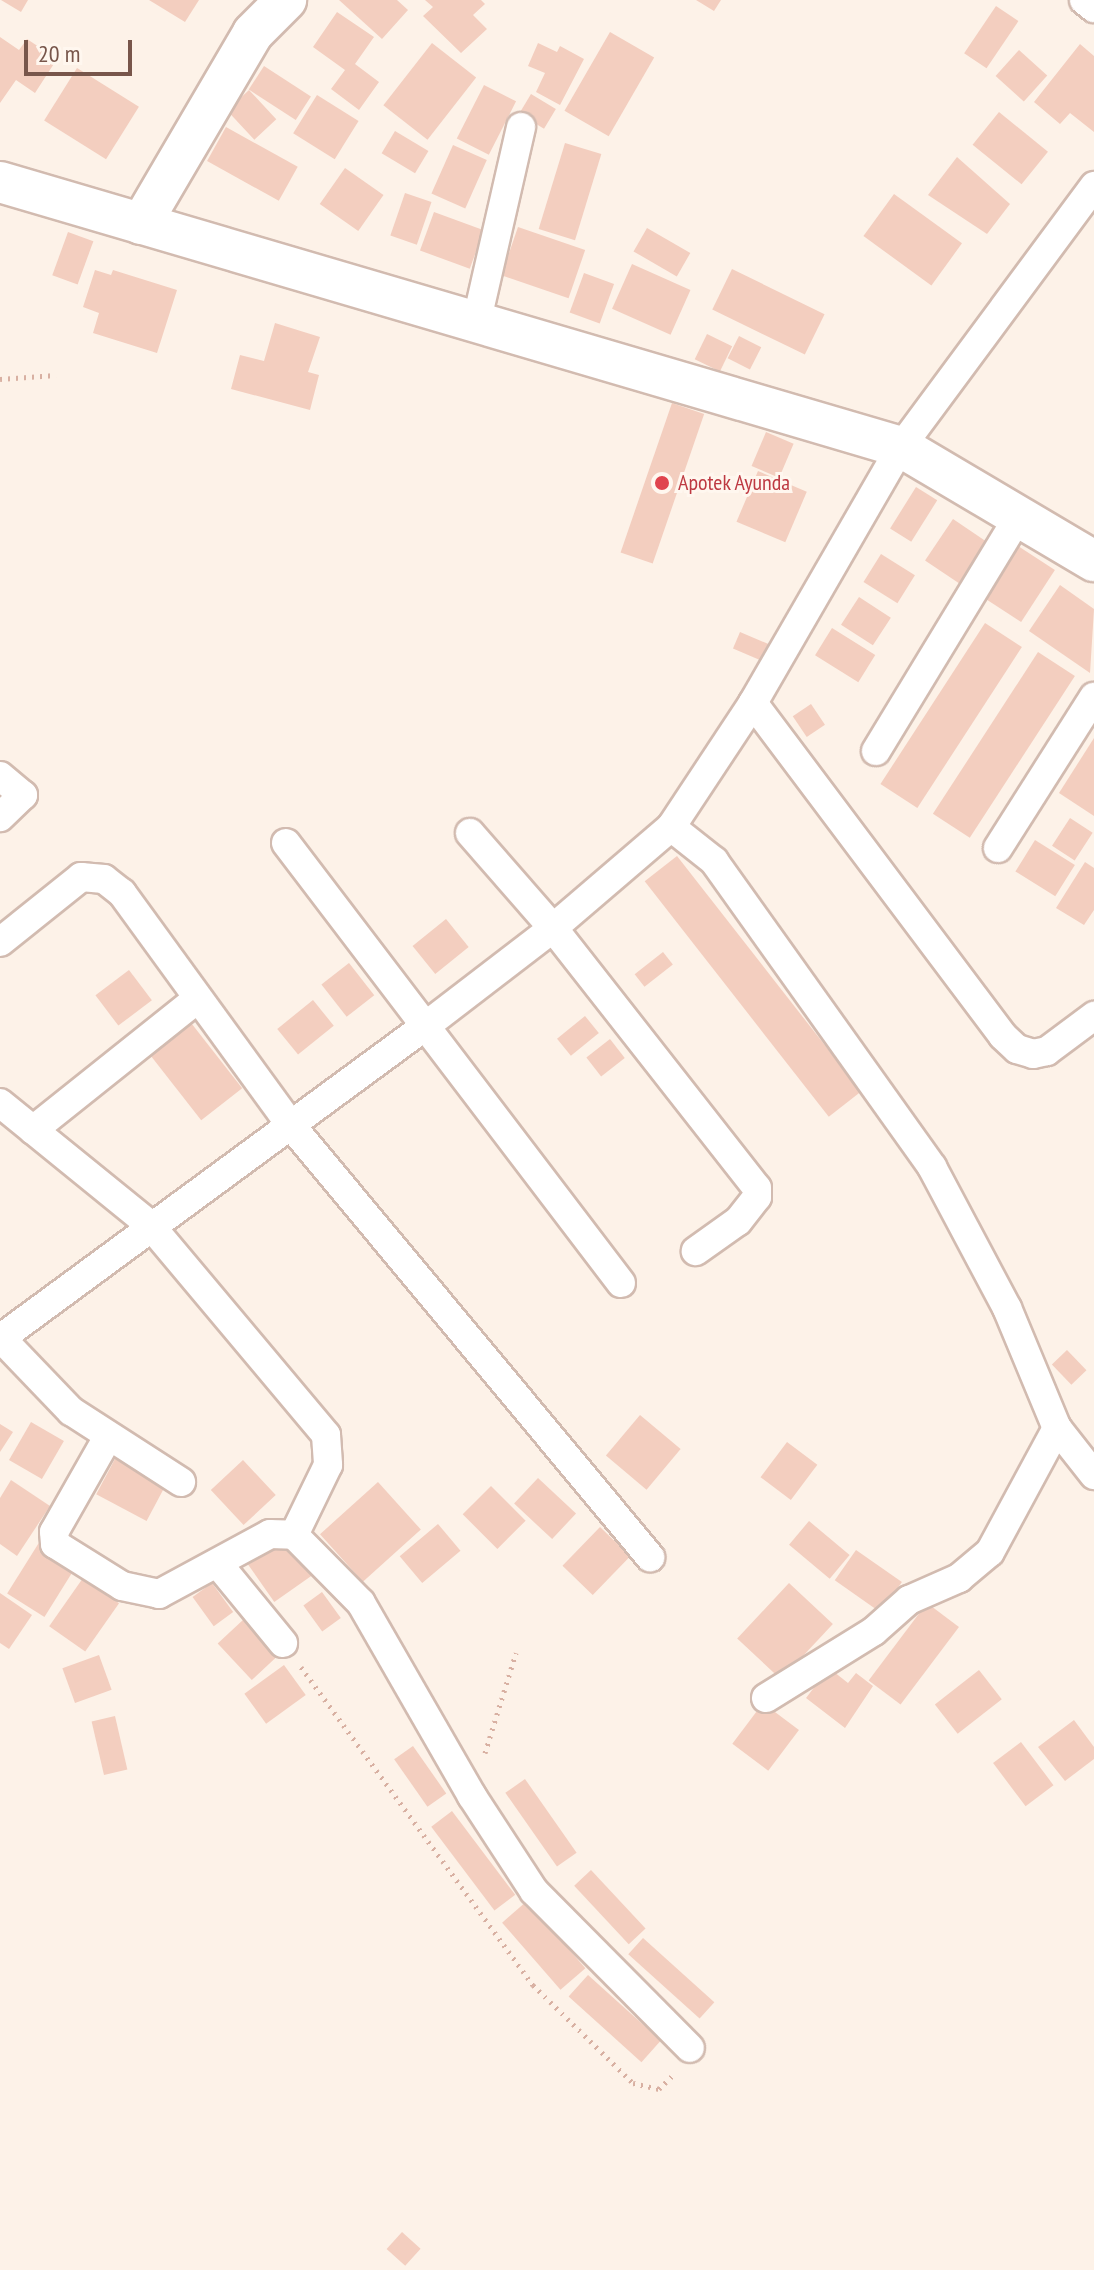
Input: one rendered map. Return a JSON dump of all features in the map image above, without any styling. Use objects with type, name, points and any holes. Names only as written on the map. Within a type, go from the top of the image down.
[{"type":"street","points":[[141,224],[253,33],[286,0]]},
{"type":"street","points":[[1084,0],[1094,8]]},
{"type":"street","points":[[476,324],[521,127]]},
{"type":"street","points":[[0,182],[901,447],[1020,514],[1094,561]]},
{"type":"street","points":[[181,1482],[62,1404],[0,1337],[428,1024],[553,928],[684,810],[753,703],[901,447],[1094,186]]},
{"type":"street","points":[[876,751],[1020,514]]},
{"type":"street","points":[[998,848],[1094,697]]},
{"type":"street","points":[[753,703],[1003,1036],[1017,1049],[1033,1054],[1047,1051],[1094,1016]]},
{"type":"street","points":[[0,776],[23,795],[0,817]]},
{"type":"street","points":[[684,810],[714,861],[932,1167],[1007,1308],[1057,1428],[1094,1475]]},
{"type":"street","points":[[470,833],[553,928],[757,1188],[757,1197],[738,1221],[696,1251]]},
{"type":"street","points":[[286,843],[428,1024],[621,1283]]},
{"type":"street","points":[[0,942],[81,877],[104,879],[122,893],[289,1123],[650,1557]]},
{"type":"street","points":[[33,1130],[197,999]]},
{"type":"street","points":[[0,1103],[150,1225],[326,1435],[328,1465],[294,1535]]},
{"type":"street","points":[[766,1698],[874,1631],[909,1600],[959,1578],[990,1552],[1057,1428]]},
{"type":"street","points":[[108,1437],[54,1532],[55,1544],[142,1594],[171,1592],[270,1534],[294,1535],[361,1603],[472,1796],[534,1891],[690,2048]]},
{"type":"street","points":[[219,1565],[283,1643]]},
{"type":"path","points":[[0,379],[56,375]]},
{"type":"path","points":[[283,1643],[533,1985],[645,2089],[659,2089],[690,2048]]},
{"type":"path","points":[[472,1796],[516,1653]]},
{"type":"building","points":[[1,0],[28,0],[21,12]]},
{"type":"building","points":[[149,0],[199,0],[185,22]]},
{"type":"building","points":[[339,0],[397,0],[408,10],[382,39]]},
{"type":"building","points":[[425,0],[481,0],[485,4],[473,15],[487,29],[461,53],[423,16],[433,7]]},
{"type":"building","points":[[696,0],[721,0],[714,11]]},
{"type":"building","points":[[996,6],[1018,21],[987,68],[964,53]]},
{"type":"building","points":[[337,12],[374,37],[355,64],[379,82],[359,110],[331,89],[345,70],[313,47]]},
{"type":"building","points":[[610,32],[654,58],[609,136],[564,111]]},
{"type":"building","points":[[0,37],[19,50],[27,39],[57,59],[35,93],[16,80],[0,103]]},
{"type":"building","points":[[432,43],[476,77],[427,140],[383,105]]},
{"type":"building","points":[[538,43],[557,52],[560,46],[584,59],[560,105],[536,92],[545,73],[528,66]]},
{"type":"building","points":[[1080,44],[1094,56],[1094,132],[1070,113],[1060,124],[1034,102]]},
{"type":"building","points":[[1019,50],[1047,75],[1024,101],[996,76]]},
{"type":"building","points":[[264,66],[311,96],[296,120],[249,89]]},
{"type":"building","points":[[77,68],[139,107],[106,159],[44,121]]},
{"type":"building","points":[[484,85],[516,101],[489,155],[457,138]]},
{"type":"building","points":[[249,90],[276,119],[254,140],[227,110]]},
{"type":"building","points":[[531,94],[556,109],[544,129],[519,114]]},
{"type":"building","points":[[317,95],[359,121],[335,159],[293,133]]},
{"type":"building","points":[[999,112],[1048,152],[1022,184],[973,145]]},
{"type":"building","points":[[226,127],[298,167],[279,201],[207,161]]},
{"type":"building","points":[[395,131],[428,151],[415,173],[382,153]]},
{"type":"building","points":[[565,143],[601,154],[575,240],[539,229]]},
{"type":"building","points":[[453,145],[487,160],[465,208],[431,193]]},
{"type":"building","points":[[957,157],[1010,204],[987,234],[928,195]]},
{"type":"building","points":[[345,168],[384,195],[358,231],[320,204]]},
{"type":"building","points":[[405,193],[431,202],[417,245],[390,236]]},
{"type":"building","points":[[894,194],[962,243],[931,285],[863,236]]},
{"type":"building","points":[[434,212],[484,230],[470,269],[420,251]]},
{"type":"building","points":[[518,227],[585,250],[569,298],[501,275]]},
{"type":"building","points":[[647,228],[690,253],[677,276],[634,251]]},
{"type":"building","points":[[68,232],[93,241],[78,284],[52,275]]},
{"type":"building","points":[[632,264],[690,290],[671,335],[612,309]]},
{"type":"building","points":[[732,269],[825,314],[805,355],[712,309]]},
{"type":"building","points":[[95,270],[111,275],[113,270],[177,290],[157,353],[93,333],[99,313],[83,307]]},
{"type":"building","points":[[584,273],[614,284],[600,323],[570,312]]},
{"type":"building","points":[[275,323],[320,337],[308,372],[319,375],[310,410],[231,389],[240,355],[264,361]]},
{"type":"building","points":[[707,334],[732,346],[720,371],[695,359]]},
{"type":"building","points":[[739,336],[761,347],[750,370],[728,358]]},
{"type":"building","name":"Apotek Ayunda","points":[[672,403],[704,414],[653,563],[621,552]]},
{"type":"building","points":[[766,432],[794,444],[779,478],[752,466]]},
{"type":"building","points":[[758,471],[807,492],[785,542],[737,522]]},
{"type":"building","points":[[916,487],[937,500],[911,542],[890,529]]},
{"type":"building","points":[[953,519],[990,544],[962,586],[925,560]]},
{"type":"building","points":[[1018,546],[1055,570],[1021,622],[984,598]]},
{"type":"building","points":[[881,554],[915,575],[897,603],[864,582]]},
{"type":"building","points":[[1060,585],[1094,609],[1090,673],[1029,631]]},
{"type":"building","points":[[859,597],[891,618],[873,645],[841,625]]},
{"type":"building","points":[[985,623],[1022,647],[917,808],[880,784]]},
{"type":"building","points":[[832,628],[875,655],[858,682],[815,655]]},
{"type":"building","points":[[740,632],[771,645],[764,662],[733,649]]},
{"type":"building","points":[[1038,652],[1075,676],[970,838],[933,814]]},
{"type":"building","points":[[811,704],[825,725],[807,737],[793,716]]},
{"type":"building","points":[[1094,738],[1094,816],[1059,793]]},
{"type":"building","points":[[1070,818],[1093,833],[1075,860],[1052,846]]},
{"type":"building","points":[[1035,840],[1075,865],[1055,896],[1015,871]]},
{"type":"building","points":[[677,856],[861,1092],[829,1117],[645,881]]},
{"type":"building","points":[[1085,862],[1094,868],[1094,910],[1084,925],[1056,908]]},
{"type":"building","points":[[446,919],[469,947],[435,974],[413,946]]},
{"type":"building","points":[[663,952],[673,965],[644,987],[635,974]]},
{"type":"building","points":[[349,963],[374,995],[347,1017],[321,985]]},
{"type":"building","points":[[129,970],[152,1000],[118,1026],[95,995]]},
{"type":"building","points":[[313,1000],[334,1026],[298,1055],[277,1029]]},
{"type":"building","points":[[585,1016],[599,1033],[571,1056],[557,1039]]},
{"type":"building","points":[[188,1019],[242,1088],[201,1120],[147,1051]]},
{"type":"building","points":[[610,1039],[625,1058],[601,1076],[586,1057]]},
{"type":"building","points":[[1067,1350],[1086,1370],[1071,1385],[1052,1365]]},
{"type":"building","points":[[640,1415],[681,1449],[647,1490],[606,1456]]},
{"type":"building","points":[[31,1422],[64,1441],[42,1479],[9,1460]]},
{"type":"building","points":[[0,1424],[13,1432],[0,1452]]},
{"type":"building","points":[[787,1442],[817,1465],[791,1500],[761,1477]]},
{"type":"building","points":[[115,1459],[165,1486],[147,1521],[96,1494]]},
{"type":"building","points":[[243,1460],[276,1495],[244,1525],[211,1490]]},
{"type":"building","points":[[538,1478],[576,1513],[552,1539],[514,1504]]},
{"type":"building","points":[[11,1480],[50,1506],[17,1556],[0,1544],[0,1498]]},
{"type":"building","points":[[378,1482],[421,1530],[363,1582],[320,1534]]},
{"type":"building","points":[[491,1486],[526,1521],[497,1549],[463,1514]]},
{"type":"building","points":[[809,1521],[850,1555],[830,1579],[789,1545]]},
{"type":"building","points":[[438,1524],[460,1551],[422,1583],[400,1556]]},
{"type":"building","points":[[600,1527],[630,1556],[593,1595],[562,1566]]},
{"type":"building","points":[[285,1537],[312,1576],[274,1602],[247,1563]]},
{"type":"building","points":[[40,1541],[77,1564],[44,1617],[7,1594]]},
{"type":"building","points":[[856,1550],[902,1582],[881,1612],[835,1580]]},
{"type":"building","points":[[83,1578],[119,1603],[85,1652],[49,1626]]},
{"type":"building","points":[[212,1583],[233,1612],[214,1626],[193,1597]]},
{"type":"building","points":[[789,1583],[833,1624],[781,1680],[737,1639]]},
{"type":"building","points":[[322,1592],[341,1618],[322,1631],[303,1606]]},
{"type":"building","points":[[0,1593],[32,1615],[9,1649],[0,1643]]},
{"type":"building","points":[[927,1603],[959,1627],[901,1705],[869,1680]]},
{"type":"building","points":[[244,1619],[278,1656],[252,1680],[218,1644]]},
{"type":"building","points":[[99,1655],[112,1690],[75,1703],[62,1668]]},
{"type":"building","points":[[284,1665],[306,1695],[266,1724],[244,1694]]},
{"type":"building","points":[[829,1668],[848,1683],[856,1673],[873,1686],[845,1728],[806,1698]]},
{"type":"building","points":[[979,1670],[1002,1699],[958,1734],[935,1704]]},
{"type":"building","points":[[763,1703],[799,1730],[768,1771],[732,1744]]},
{"type":"building","points":[[115,1716],[127,1770],[104,1775],[92,1721]]},
{"type":"building","points":[[1074,1720],[1094,1747],[1094,1759],[1065,1781],[1038,1747]]},
{"type":"building","points":[[1021,1742],[1053,1785],[1026,1806],[993,1763]]},
{"type":"building","points":[[413,1746],[446,1794],[427,1807],[394,1759]]},
{"type":"building","points":[[525,1779],[577,1853],[557,1866],[505,1793]]},
{"type":"building","points":[[452,1811],[515,1895],[494,1911],[431,1827]]},
{"type":"building","points":[[591,1870],[646,1929],[629,1944],[574,1886]]},
{"type":"building","points":[[527,1901],[585,1968],[560,1990],[502,1923]]},
{"type":"building","points":[[643,1938],[714,2002],[700,2019],[628,1954]]},
{"type":"building","points":[[588,1975],[661,2041],[641,2062],[569,1997]]},
{"type":"building","points":[[402,2232],[421,2249],[405,2266],[387,2249]]},
{"type":"place","name":"Apotek Ayunda","points":[[662,483]]}]
